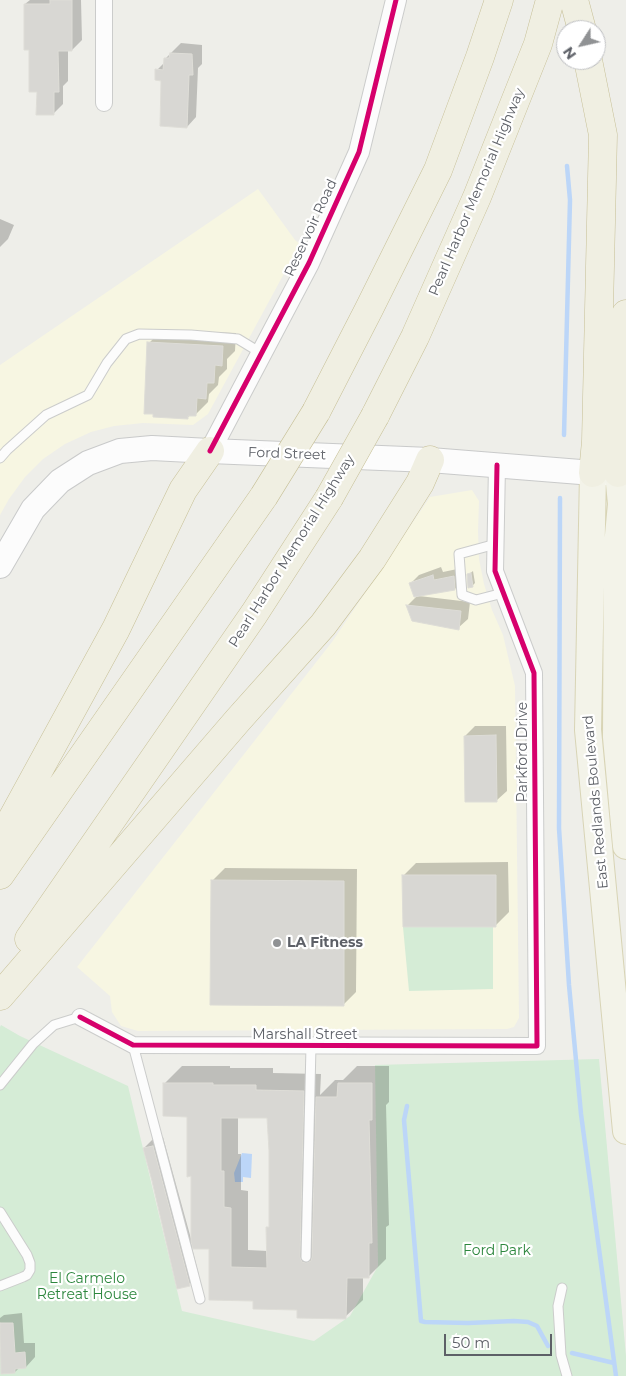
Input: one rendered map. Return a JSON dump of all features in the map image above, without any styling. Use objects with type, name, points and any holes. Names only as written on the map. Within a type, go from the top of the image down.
[{"type":"highway","points":[[0,875],[264,496],[316,412],[370,309],[438,170],[499,0]]},
{"type":"highway","name":"Pearl Harbor Memorial Highway","points":[[0,982],[254,614],[329,498],[375,416],[415,337],[477,197],[538,44],[550,0]]},
{"type":"highway","points":[[574,0],[579,20]]},
{"type":"highway","points":[[590,70],[603,135],[596,441],[612,473]]},
{"type":"highway","points":[[612,473],[618,439],[626,314]]},
{"type":"highway","points":[[0,841],[116,629],[183,490],[210,451]]},
{"type":"highway","points":[[0,996],[238,720],[323,625],[372,559],[420,483],[430,460]]},
{"type":"main road","name":"Ford Street","points":[[0,566],[9,543],[33,509],[60,481],[88,463],[120,452],[152,448],[430,460],[612,473]]},
{"type":"main road","name":"East Redlands Boulevard","points":[[612,473],[621,504],[617,546],[616,737],[626,846]]},
{"type":"main road","name":"East Redlands Boulevard","points":[[612,473],[588,730],[626,1131]]},
{"type":"street","points":[[104,0],[104,103]]},
{"type":"street","name":"Reservoir Road","points":[[210,451],[309,263],[359,152],[396,0]]},
{"type":"street","name":"Parkford Drive","points":[[497,465],[495,572],[534,673],[537,1046]]},
{"type":"street","name":"Marshall Street","points":[[80,1017],[133,1045],[537,1046]]},
{"type":"lane","points":[[0,458],[46,415],[88,395],[107,362],[126,339],[139,334],[191,335],[238,339],[261,353]]},
{"type":"lane","points":[[496,544],[459,554],[462,595],[476,600],[504,593]]},
{"type":"lane","points":[[0,1085],[33,1044],[54,1024],[80,1017]]},
{"type":"lane","points":[[133,1045],[200,1299]]},
{"type":"lane","points":[[306,1257],[311,1046]]},
{"type":"lane","points":[[0,1212],[27,1255],[30,1270],[23,1277],[0,1286]]},
{"type":"lane","points":[[562,1288],[558,1306],[561,1355],[567,1376]]},
{"type":"shaded area","points":[[258,189],[295,240],[300,244],[208,414],[193,425],[143,423],[114,426],[91,432],[65,444],[43,459],[25,477],[0,515],[0,365]]},
{"type":"shaded area","points":[[472,490],[479,501],[479,559],[484,584],[492,610],[503,635],[515,686],[519,1018],[514,1027],[507,1029],[138,1031],[121,1026],[112,1012],[110,996],[77,967],[332,642],[430,497]]},
{"type":"green space","points":[[403,927],[493,927],[493,989],[409,991]]},
{"type":"green space","points":[[1,1025],[20,1036],[128,1086],[182,1311],[314,1341],[350,1316],[378,1266],[375,1065],[599,1059],[626,1356],[626,1376],[0,1376]]},
{"type":"water","points":[[242,1153],[252,1154],[251,1178],[243,1177],[243,1182],[235,1182],[234,1173]]},
{"type":"building","points":[[50,0],[72,0],[72,51],[58,51],[59,92],[54,92],[54,115],[36,115],[37,92],[29,92],[29,50],[24,50],[24,4],[50,4]]},
{"type":"building","points":[[170,53],[192,54],[193,75],[189,75],[187,128],[160,126],[161,81],[155,80],[155,69],[163,70],[164,58],[169,58]]},
{"type":"building","points":[[147,342],[223,346],[222,366],[215,365],[214,383],[207,383],[206,399],[197,398],[196,416],[188,416],[188,419],[153,417],[153,414],[144,414]]},
{"type":"building","points":[[471,573],[473,587],[468,588],[467,574]]},
{"type":"building","points":[[433,575],[434,580],[454,576],[455,590],[414,597],[409,583]]},
{"type":"building","points":[[406,605],[461,611],[459,630],[412,621]]},
{"type":"building","points":[[496,735],[497,802],[465,802],[464,736]]},
{"type":"building","points":[[402,875],[496,875],[496,927],[403,927]]},
{"type":"building","name":"LA Fitness","points":[[211,880],[344,881],[344,1006],[210,1005]]},
{"type":"building","points":[[163,1083],[256,1085],[256,1090],[304,1091],[300,1257],[302,1262],[306,1263],[311,1261],[312,1257],[316,1097],[337,1097],[338,1083],[372,1083],[372,1120],[369,1120],[372,1243],[369,1243],[369,1278],[347,1278],[346,1319],[297,1318],[297,1310],[253,1309],[253,1301],[209,1300],[209,1249],[193,1249],[191,1242],[191,1176],[187,1177],[187,1117],[163,1116]],"holes":[[[221,1118],[267,1118],[269,1150],[269,1227],[266,1227],[267,1268],[231,1267],[231,1208],[224,1207],[224,1171],[221,1171]]]},
{"type":"building","points":[[153,1146],[190,1286],[177,1289],[143,1148]]},
{"type":"building","points":[[0,1323],[13,1323],[15,1353],[25,1352],[26,1368],[15,1369],[15,1373],[1,1374]]},
{"type":"waterway","points":[[564,435],[570,200],[567,166]]},
{"type":"waterway","points":[[560,498],[559,828],[569,985],[581,1114],[616,1376]]},
{"type":"waterway","points":[[407,1106],[404,1120],[421,1321],[468,1323],[528,1322],[537,1326],[548,1346]]},
{"type":"waterway","points":[[572,1353],[614,1363]]},
{"type":"cycle path","points":[[210,451],[309,263],[359,152],[396,0]]},
{"type":"cycle path","points":[[80,1017],[133,1045],[537,1046],[534,673],[495,571],[497,465]]},
{"type":"place","name":"LA Fitness","points":[[277,943]]},
{"type":"park label","name":"Ford Park","points":[[497,1251]]},
{"type":"park label","name":"El Carmelo Retreat House","points":[[87,1288]]}]
